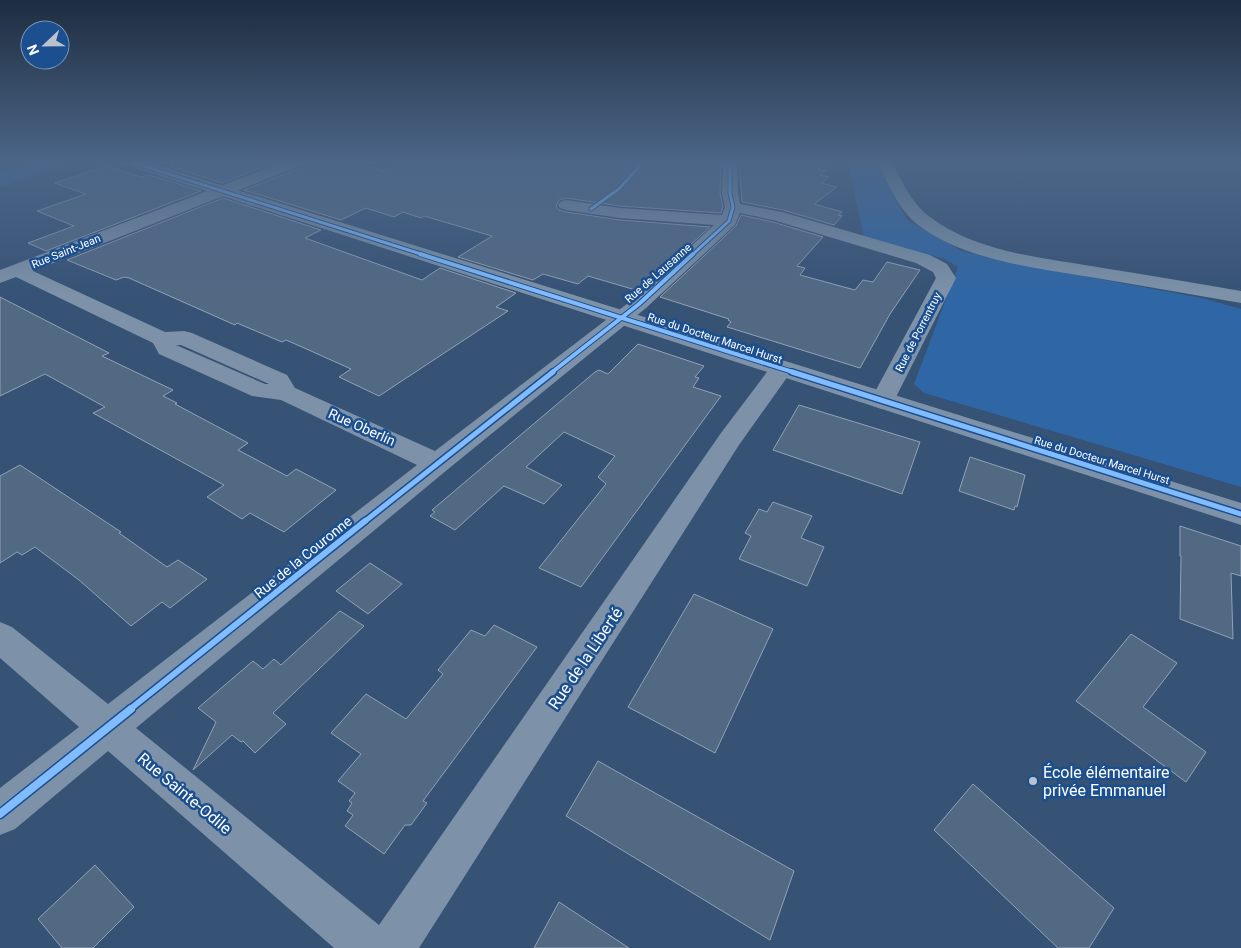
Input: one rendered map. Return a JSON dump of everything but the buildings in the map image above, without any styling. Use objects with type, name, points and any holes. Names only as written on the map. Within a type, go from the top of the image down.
[{"type":"street","name":"Rue Saint-Jean","points":[[9,274],[185,205]]},
{"type":"street","name":"Rue du Docteur Marcel Hurst","points":[[267,205],[1241,514]]},
{"type":"street","points":[[568,205],[630,214],[731,214],[731,205]]},
{"type":"street","points":[[908,205],[924,221],[961,241],[994,252],[1032,261],[1241,297]]},
{"type":"street","name":"Rue de Lausanne","points":[[620,318],[639,304],[731,214]]},
{"type":"street","name":"Rue de Porrentruy","points":[[731,214],[776,216],[923,259],[940,268],[946,278],[882,401]]},
{"type":"street","name":"Rue Oberlin","points":[[9,274],[162,339],[184,338],[279,380],[286,393],[437,463]]},
{"type":"street","points":[[1207,291],[1241,305]]},
{"type":"street","name":"Rue de la Couronne","points":[[0,814],[620,318]]},
{"type":"street","name":"Rue de la Liberté","points":[[392,948],[730,439],[780,369]]},
{"type":"street","name":"Rue Sainte-Odile","points":[[0,637],[107,729],[370,948]]},
{"type":"shaded area","points":[[857,205],[899,205],[907,220],[962,251],[1029,266],[1202,298],[1241,309],[1241,487],[924,393],[914,384],[958,267],[945,259],[864,236]]},
{"type":"cycle path","points":[[267,205],[1241,514]]},
{"type":"cycle path","points":[[591,209],[596,205]]},
{"type":"cycle path","points":[[0,814],[437,463],[639,304],[729,221],[733,205]]},
{"type":"place","name":"École élémentaire privée Emmanuel","points":[[1033,781]]}]
